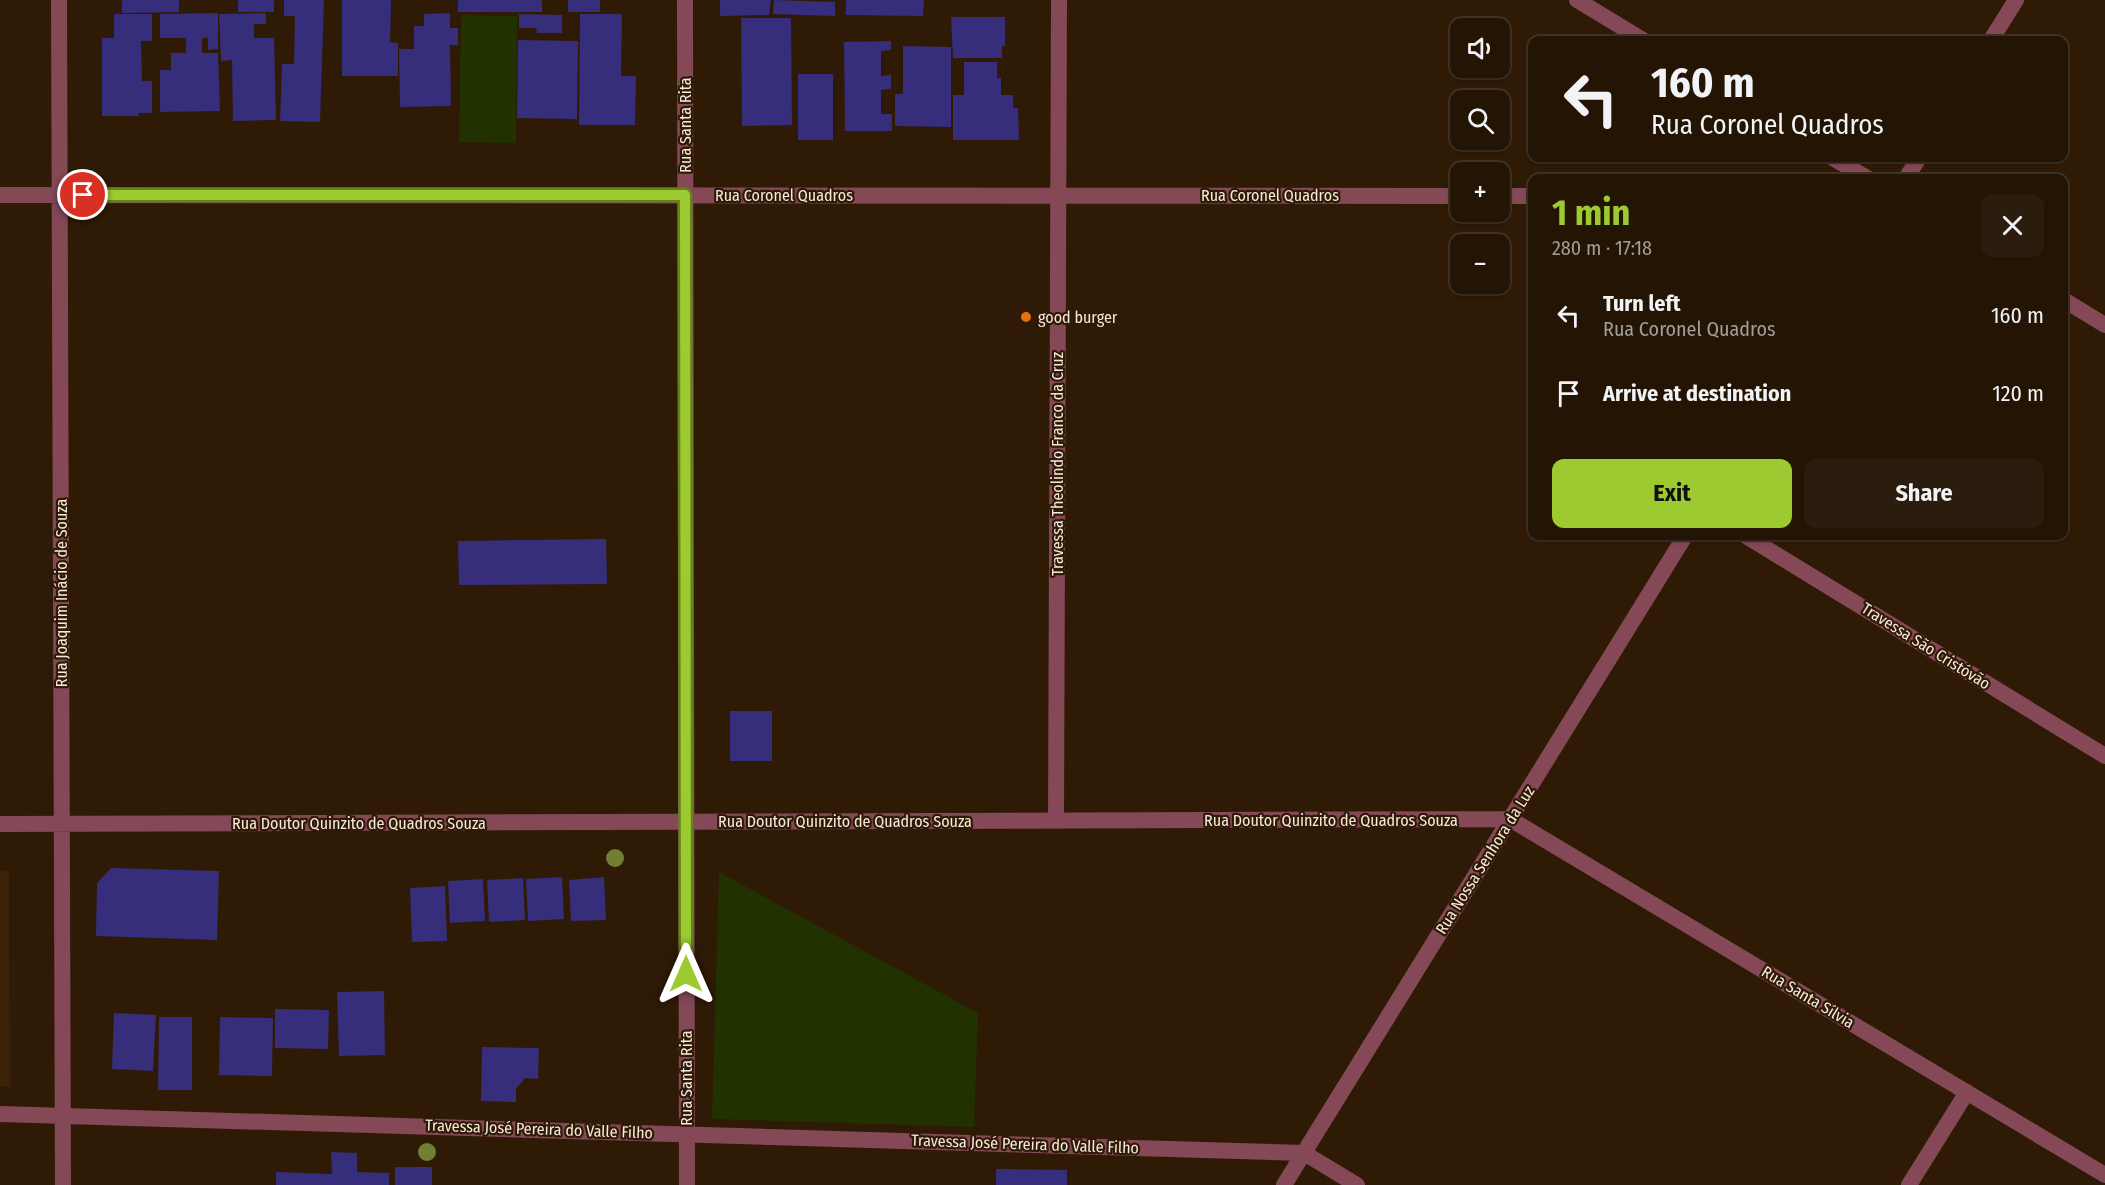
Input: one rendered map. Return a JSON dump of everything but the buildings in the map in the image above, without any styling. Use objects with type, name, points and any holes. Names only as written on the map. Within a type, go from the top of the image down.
[{"type":"street","name":"Rua Joaquim Inácio de Souza","points":[[59,0],[63,1185]]},
{"type":"street","name":"Rua Santa Rita","points":[[685,0],[687,1185]]},
{"type":"street","name":"Travessa Theolindo Franco da Cruz","points":[[1056,821],[1059,0]]},
{"type":"street","points":[[1577,0],[1636,36]]},
{"type":"street","points":[[1994,36],[2016,0]]},
{"type":"street","points":[[1840,162],[1860,174]]},
{"type":"street","name":"Rua Coronel Quadros","points":[[0,195],[1450,195]]},
{"type":"street","points":[[1510,195],[1528,196]]},
{"type":"street","points":[[2068,302],[2105,325]]},
{"type":"street","name":"Rua Nossa Senhora da Luz","points":[[1284,1185],[1683,540]]},
{"type":"street","name":"Travessa São Cristóvão","points":[[1753,540],[2105,756]]},
{"type":"street","name":"Rua Doutor Quinzito de Quadros Souza","points":[[0,824],[1510,819]]},
{"type":"street","name":"Rua Santa Sílvia","points":[[1510,819],[2105,1175]]},
{"type":"street","points":[[1909,1185],[1966,1092]]},
{"type":"street","name":"Travessa José Pereira do Valle Filho","points":[[0,1114],[1304,1153],[1357,1185]]},
{"type":"shaded area","points":[[0,871],[9,871],[10,1087],[0,1086]]},
{"type":"green space","points":[[461,15],[517,16],[516,143],[459,142]]},
{"type":"green space","points":[[719,872],[978,1013],[974,1127],[712,1119]]},
{"type":"place","name":"good burger","points":[[1026,317]]},
{"type":"route","points":[[83,195],[685,195],[686,974]]}]
